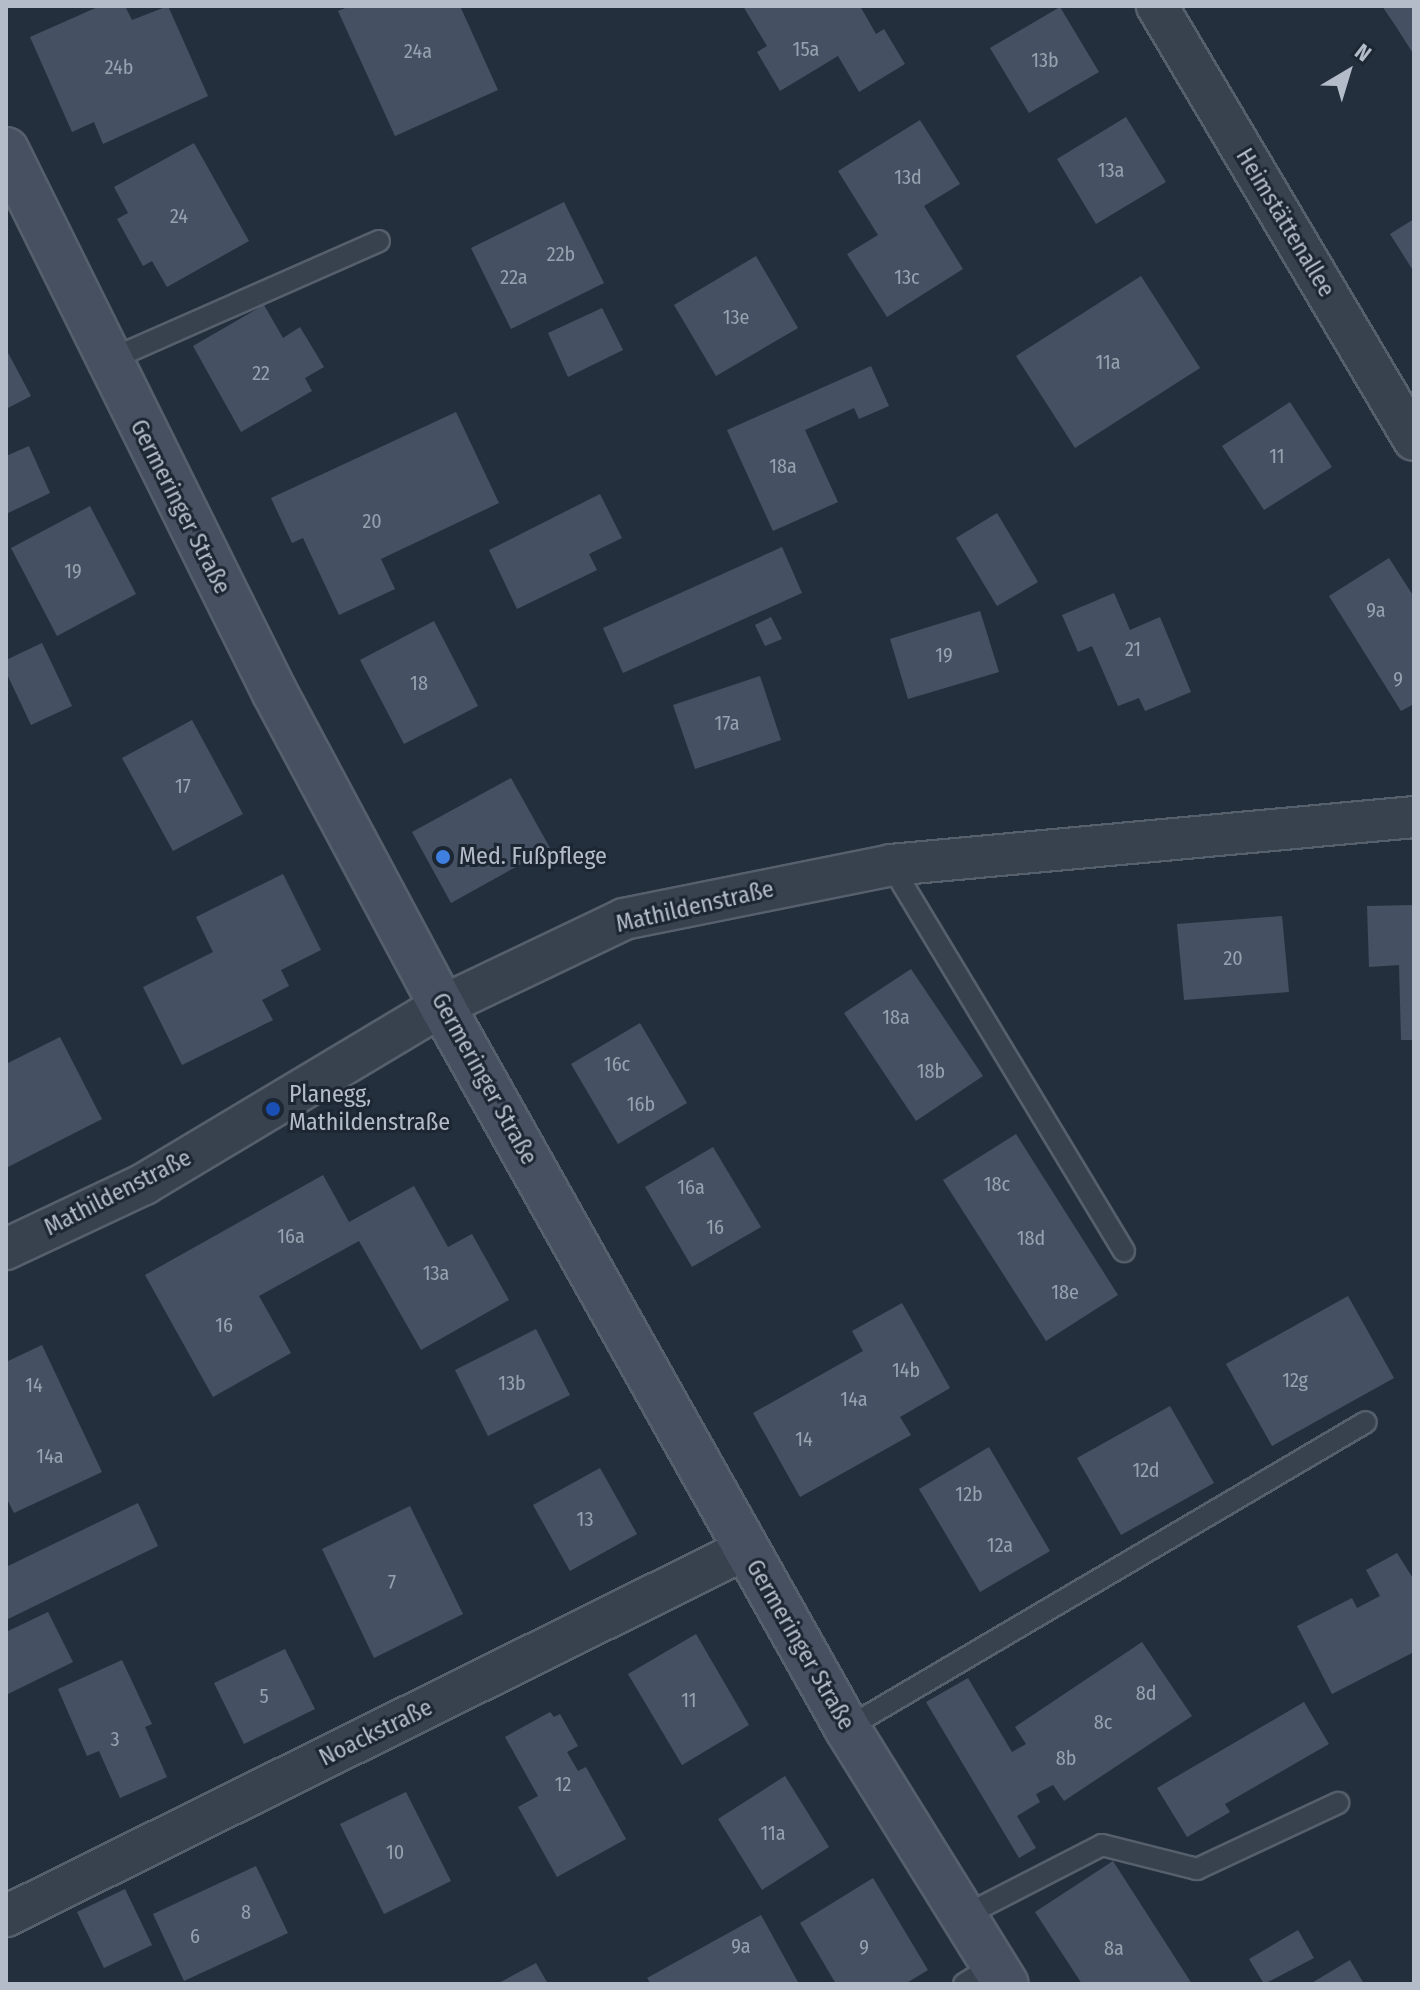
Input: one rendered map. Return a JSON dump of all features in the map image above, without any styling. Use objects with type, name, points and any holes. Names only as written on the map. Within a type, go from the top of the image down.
[{"type":"main road","name":"Germeringer Straße","points":[[6,150],[107,361],[442,1006],[847,1728],[964,1916],[988,1978]]},
{"type":"street","name":"Heimstättenallee","points":[[1157,6],[1414,440]]},
{"type":"street","name":"Mathildenstraße","points":[[6,1249],[144,1184],[442,1006],[624,919],[891,865],[1414,817]]},
{"type":"street","name":"Noackstraße","points":[[6,1916],[746,1549]]},
{"type":"lane","points":[[107,361],[379,241]]},
{"type":"lane","points":[[891,865],[1124,1251]]},
{"type":"lane","points":[[847,1728],[1366,1422]]},
{"type":"lane","points":[[964,1916],[1102,1845],[1197,1869],[1338,1803]]},
{"type":"building","points":[[100,6],[125,6],[132,20],[168,6],[208,96],[103,144],[94,122],[72,132],[30,37]]},
{"type":"building","points":[[350,6],[460,6],[498,90],[395,136],[338,11]]},
{"type":"building","points":[[743,6],[860,6],[876,34],[884,29],[905,64],[859,92],[838,56],[780,91],[757,52],[767,46]]},
{"type":"building","points":[[1382,6],[1414,6],[1414,55],[1395,25]]},
{"type":"building","points":[[1060,7],[1099,72],[1029,113],[990,48]]},
{"type":"building","points":[[1126,117],[1166,182],[1096,224],[1057,159]]},
{"type":"building","points":[[920,120],[960,184],[924,206],[963,269],[887,317],[847,254],[878,235],[838,171]]},
{"type":"building","points":[[194,143],[249,241],[167,287],[152,261],[143,266],[117,219],[128,213],[114,187]]},
{"type":"building","points":[[564,202],[604,283],[511,329],[471,248]]},
{"type":"building","points":[[1414,219],[1414,272],[1390,234]]},
{"type":"building","points":[[756,256],[798,328],[716,376],[674,305]]},
{"type":"building","points":[[1141,276],[1200,368],[1075,448],[1016,356]]},
{"type":"building","points":[[264,305],[283,338],[300,327],[324,367],[305,378],[312,391],[241,432],[193,346]]},
{"type":"building","points":[[602,308],[623,350],[568,377],[548,333]]},
{"type":"building","points":[[6,349],[31,396],[6,409]]},
{"type":"building","points":[[871,366],[889,406],[859,419],[854,408],[805,430],[838,502],[773,531],[727,430]]},
{"type":"building","points":[[1290,402],[1332,467],[1264,510],[1222,446]]},
{"type":"building","points":[[456,412],[499,503],[381,559],[395,589],[339,615],[303,538],[292,543],[271,498]]},
{"type":"building","points":[[29,446],[50,493],[6,514],[6,456]]},
{"type":"building","points":[[600,494],[622,538],[589,554],[597,570],[517,609],[489,550]]},
{"type":"building","points":[[90,506],[136,594],[57,636],[11,548]]},
{"type":"building","points":[[997,513],[1038,582],[997,606],[956,538]]},
{"type":"building","points":[[782,547],[802,593],[623,673],[603,628]]},
{"type":"building","points":[[1389,558],[1414,597],[1414,704],[1401,711],[1329,596]]},
{"type":"building","points":[[1114,593],[1130,630],[1160,617],[1191,692],[1145,711],[1139,698],[1118,706],[1092,646],[1078,652],[1062,615]]},
{"type":"building","points":[[980,611],[999,672],[908,699],[890,639]]},
{"type":"building","points":[[771,617],[782,639],[765,646],[755,625]]},
{"type":"building","points":[[434,621],[478,706],[404,744],[360,660]]},
{"type":"building","points":[[42,643],[72,706],[31,725],[6,672],[6,660]]},
{"type":"building","points":[[760,676],[781,740],[695,769],[673,705]]},
{"type":"building","points":[[192,720],[243,814],[173,851],[122,758]]},
{"type":"building","points":[[511,778],[550,848],[451,903],[412,832]]},
{"type":"building","points":[[283,874],[321,950],[281,970],[289,986],[262,1000],[273,1020],[182,1065],[143,987],[213,952],[196,917]]},
{"type":"building","points":[[1414,905],[1414,1040],[1401,1040],[1399,965],[1369,967],[1367,906]]},
{"type":"building","points":[[1282,916],[1289,992],[1184,1000],[1177,924]]},
{"type":"building","points":[[911,969],[983,1076],[916,1121],[844,1013]]},
{"type":"building","points":[[640,1023],[687,1103],[618,1144],[571,1064]]},
{"type":"building","points":[[60,1037],[102,1119],[6,1168],[6,1064]]},
{"type":"building","points":[[1016,1134],[1118,1295],[1046,1341],[943,1180]]},
{"type":"building","points":[[713,1147],[761,1227],[692,1267],[645,1187]]},
{"type":"building","points":[[323,1175],[349,1222],[414,1186],[448,1247],[472,1234],[509,1300],[421,1350],[359,1241],[259,1296],[291,1353],[213,1397],[145,1275]]},
{"type":"building","points":[[1348,1296],[1394,1378],[1272,1446],[1226,1364]]},
{"type":"building","points":[[902,1303],[950,1388],[900,1417],[911,1435],[800,1497],[753,1413],[863,1351],[852,1331]]},
{"type":"building","points":[[536,1329],[570,1395],[488,1436],[455,1370]]},
{"type":"building","points":[[42,1345],[102,1472],[14,1513],[6,1497],[6,1362]]},
{"type":"building","points":[[1170,1406],[1214,1483],[1121,1535],[1077,1458]]},
{"type":"building","points":[[989,1447],[1050,1551],[980,1592],[919,1489]]},
{"type":"building","points":[[600,1468],[637,1534],[570,1571],[533,1505]]},
{"type":"building","points":[[138,1503],[158,1546],[6,1620],[6,1567]]},
{"type":"building","points":[[410,1506],[463,1614],[374,1658],[322,1549]]},
{"type":"building","points":[[1397,1553],[1414,1580],[1414,1652],[1332,1694],[1297,1626],[1352,1598],[1357,1608],[1380,1596],[1366,1570]]},
{"type":"building","points":[[48,1612],[73,1662],[6,1695],[6,1632]]},
{"type":"building","points":[[696,1634],[749,1725],[682,1765],[628,1674]]},
{"type":"building","points":[[1142,1642],[1192,1716],[1064,1801],[1053,1785],[1036,1794],[1040,1802],[1017,1816],[1036,1848],[1019,1858],[926,1702],[968,1678],[1012,1752],[1026,1744],[1015,1727]]},
{"type":"building","points":[[285,1649],[315,1709],[244,1744],[214,1683]]},
{"type":"building","points":[[122,1660],[152,1724],[145,1727],[167,1777],[120,1798],[99,1751],[87,1756],[58,1689]]},
{"type":"building","points":[[1304,1702],[1329,1744],[1225,1804],[1230,1812],[1187,1837],[1157,1788]]},
{"type":"building","points":[[550,1712],[554,1717],[560,1714],[578,1746],[567,1752],[578,1771],[586,1767],[626,1839],[557,1877],[518,1807],[538,1796],[505,1737]]},
{"type":"building","points":[[785,1776],[829,1847],[762,1890],[718,1819]]},
{"type":"building","points":[[406,1792],[451,1881],[384,1914],[340,1824]]},
{"type":"building","points":[[1113,1861],[1192,1984],[1082,1984],[1035,1912]]},
{"type":"building","points":[[256,1866],[288,1933],[184,1981],[153,1914]]},
{"type":"building","points":[[873,1878],[928,1970],[905,1984],[836,1984],[800,1923]]},
{"type":"building","points":[[125,1889],[152,1945],[104,1968],[77,1912]]},
{"type":"building","points":[[761,1915],[799,1984],[651,1984],[647,1978]]},
{"type":"building","points":[[1298,1930],[1314,1958],[1264,1984],[1249,1959]]},
{"type":"building","points":[[1350,1960],[1364,1984],[1310,1984]]},
{"type":"building","points":[[536,1963],[548,1984],[497,1984]]},
{"type":"place","name":"Med. Fußpflege","points":[[443,857]]},
{"type":"place","name":"Planegg, Mathildenstraße","points":[[273,1109]]}]
